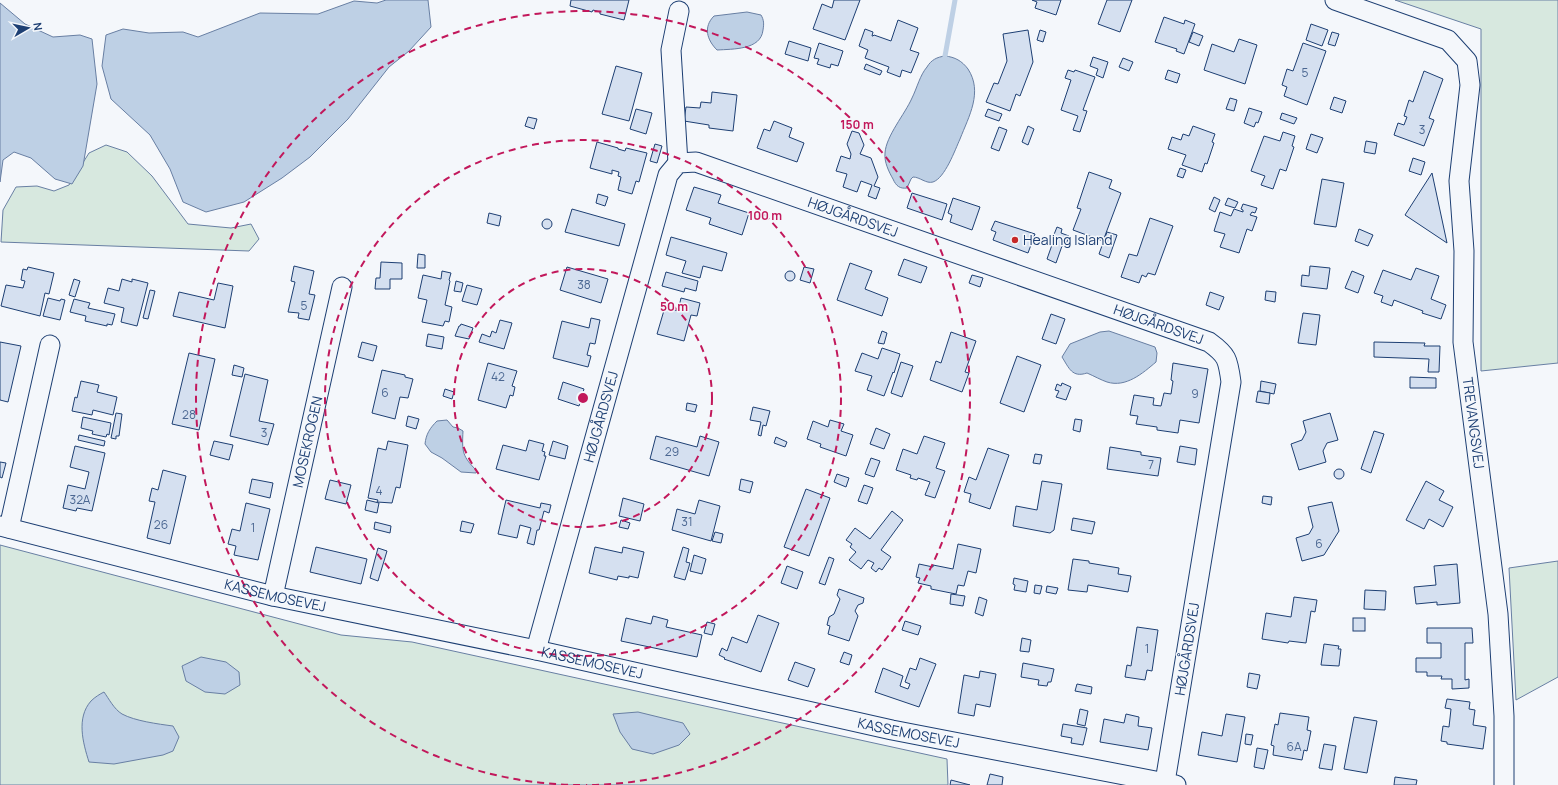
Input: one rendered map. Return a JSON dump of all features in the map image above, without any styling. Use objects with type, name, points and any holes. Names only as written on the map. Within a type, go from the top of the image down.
[{"type":"street","name":"TREVANGSVEJ","points":[[1335,0],[1448,40],[1467,61],[1470,85],[1459,181],[1464,251],[1463,342],[1498,614],[1504,716],[1504,785]]},
{"type":"street","points":[[678,163],[671,50],[679,11]]},
{"type":"street","name":"HØJGÅRDSVEJ","points":[[536,650],[668,175],[678,163],[696,162],[1208,342],[1223,352],[1229,365],[1231,382],[1171,784]]},
{"type":"street","name":"MOSEKROGEN","points":[[273,596],[342,287]]},
{"type":"street","name":"KASSEMOSEVEJ","points":[[50,345],[5,527],[273,596],[536,650],[892,730],[1171,784]]},
{"type":"shaded area","points":[[1395,0],[1558,0],[1558,363],[1481,371],[1481,29]]},
{"type":"shaded area","points":[[106,145],[127,152],[152,176],[188,224],[231,228],[251,224],[259,239],[249,251],[1,242],[3,210],[16,187],[37,186],[54,191],[69,185],[89,153]]},
{"type":"shaded area","points":[[0,545],[341,635],[412,642],[947,759],[948,785],[0,785]]},
{"type":"shaded area","points":[[1558,561],[1558,677],[1516,700],[1509,568]]},
{"type":"water","points":[[386,0],[428,0],[431,27],[409,51],[389,67],[348,119],[310,157],[282,178],[244,202],[206,212],[183,202],[170,169],[150,135],[111,99],[102,66],[106,35],[123,29],[149,33],[183,32],[198,37],[260,13],[318,14],[354,1],[377,3]]},
{"type":"water","points":[[0,3],[25,24],[53,37],[80,35],[92,39],[97,84],[83,166],[72,184],[55,179],[31,158],[14,152],[3,160],[0,182]]},
{"type":"water","points":[[747,12],[761,15],[764,24],[761,37],[752,45],[738,49],[717,50],[709,38],[707,29],[714,16]]},
{"type":"water","points":[[945,56],[955,58],[961,62],[968,69],[972,78],[974,95],[970,113],[960,139],[942,175],[933,182],[913,177],[907,188],[900,187],[895,184],[887,167],[885,160],[886,146],[892,132],[909,104],[925,70],[932,61]]},
{"type":"water","points":[[1109,331],[1155,347],[1157,353],[1156,362],[1146,371],[1121,383],[1107,382],[1087,373],[1074,373],[1062,357],[1070,344],[1100,332]]},
{"type":"water","points":[[447,420],[453,427],[463,431],[464,453],[468,461],[477,471],[476,473],[461,472],[431,452],[425,444],[427,434],[437,421]]},
{"type":"water","points":[[201,657],[226,662],[239,672],[240,685],[225,694],[205,692],[186,681],[182,666]]},
{"type":"water","points":[[104,692],[114,707],[122,714],[140,720],[173,726],[179,737],[173,751],[163,755],[114,764],[89,762],[83,739],[82,723],[86,708],[91,701]]},
{"type":"water","points":[[638,712],[683,723],[690,734],[679,745],[653,754],[632,749],[620,732],[613,714]]},
{"type":"building","points":[[571,0],[629,0],[624,20],[600,14],[600,12],[593,10],[592,12],[570,6]]},
{"type":"building","points":[[834,0],[860,0],[845,40],[813,29],[822,4],[832,8]]},
{"type":"building","points":[[1032,0],[1061,0],[1056,15],[1035,8],[1037,2]]},
{"type":"building","points":[[1107,0],[1132,0],[1120,32],[1098,24]]},
{"type":"building","points":[[1164,17],[1184,24],[1185,20],[1195,24],[1184,54],[1176,51],[1177,49],[1155,42]]},
{"type":"building","points":[[898,20],[918,28],[910,50],[919,53],[911,73],[902,70],[900,77],[887,72],[889,67],[865,58],[868,50],[859,46],[865,29],[873,32],[872,36],[874,35],[891,41]]},
{"type":"building","points":[[1311,24],[1328,30],[1322,46],[1306,40]]},
{"type":"building","points":[[1028,30],[1033,62],[1020,96],[1016,94],[1010,111],[986,102],[994,83],[998,84],[1007,61],[1003,34]]},
{"type":"building","points":[[1040,30],[1046,32],[1043,42],[1037,40]]},
{"type":"building","points":[[1193,32],[1203,36],[1199,46],[1189,42]]},
{"type":"building","points":[[1332,32],[1339,34],[1335,46],[1328,44]]},
{"type":"building","points":[[1239,39],[1257,45],[1245,84],[1204,70],[1212,44],[1234,52]]},
{"type":"building","points":[[789,41],[811,48],[808,61],[785,54]]},
{"type":"building","points":[[819,43],[843,51],[838,66],[831,64],[830,68],[817,64],[819,59],[814,58]]},
{"type":"building","points":[[1303,43],[1326,51],[1307,105],[1284,96],[1287,87],[1282,85],[1287,69],[1293,71]]},
{"type":"building","points":[[1093,57],[1108,62],[1103,78],[1096,75],[1098,69],[1090,66]]},
{"type":"building","points":[[1123,58],[1133,62],[1129,71],[1119,67]]},
{"type":"building","points":[[866,64],[882,71],[880,75],[864,69]]},
{"type":"building","points":[[616,66],[642,73],[629,121],[602,114]]},
{"type":"building","points":[[1068,70],[1074,72],[1075,70],[1095,77],[1083,110],[1087,111],[1080,132],[1073,130],[1078,116],[1061,110],[1071,80],[1065,78]]},
{"type":"building","points":[[1168,70],[1180,74],[1177,83],[1165,79]]},
{"type":"building","points":[[1424,71],[1443,79],[1429,118],[1434,120],[1424,146],[1394,135],[1398,123],[1404,125],[1407,117],[1404,116],[1409,100],[1413,102]]},
{"type":"building","points":[[712,92],[737,95],[733,131],[709,128],[709,125],[684,121],[686,107],[700,108],[701,102],[711,103]]},
{"type":"building","points":[[1334,97],[1346,101],[1342,113],[1330,109]]},
{"type":"building","points":[[1230,98],[1237,100],[1234,111],[1226,109]]},
{"type":"building","points":[[1249,108],[1262,112],[1258,123],[1256,122],[1254,127],[1244,123]]},
{"type":"building","points":[[636,109],[652,113],[646,134],[630,129]]},
{"type":"building","points":[[988,109],[1002,114],[999,121],[985,116]]},
{"type":"building","points":[[1282,113],[1297,118],[1294,124],[1280,119]]},
{"type":"building","points":[[528,117],[537,119],[534,129],[525,126]]},
{"type":"building","points":[[774,121],[792,128],[789,137],[804,143],[797,162],[757,148],[764,129],[770,131]]},
{"type":"building","points":[[1028,126],[1034,129],[1028,145],[1022,142]]},
{"type":"building","points":[[1193,126],[1215,134],[1212,142],[1214,143],[1207,164],[1205,163],[1202,172],[1182,165],[1186,155],[1168,149],[1172,137],[1181,140],[1183,134],[1189,136]]},
{"type":"building","points":[[999,127],[1007,130],[999,151],[991,148]]},
{"type":"building","points":[[852,131],[859,133],[864,145],[860,154],[871,158],[878,177],[874,186],[880,188],[876,199],[868,196],[872,185],[861,181],[857,192],[843,187],[847,174],[836,171],[841,156],[850,159],[851,154],[847,144]]},
{"type":"building","points":[[1283,132],[1295,136],[1292,146],[1294,147],[1286,171],[1280,169],[1273,189],[1261,185],[1265,176],[1251,171],[1264,136],[1280,141]]},
{"type":"building","points":[[1311,134],[1323,138],[1317,153],[1306,149]]},
{"type":"building","points":[[1366,141],[1377,143],[1375,154],[1364,152]]},
{"type":"building","points":[[597,142],[625,151],[626,148],[647,153],[639,182],[636,181],[632,194],[618,190],[621,177],[618,176],[619,172],[612,170],[612,174],[590,168]]},
{"type":"building","points":[[655,144],[662,146],[657,163],[650,161]]},
{"type":"building","points":[[1413,158],[1425,162],[1421,175],[1409,171]]},
{"type":"building","points":[[1180,168],[1186,170],[1183,178],[1177,176]]},
{"type":"building","points":[[1089,172],[1112,180],[1109,188],[1121,193],[1103,241],[1073,230],[1081,209],[1077,208]]},
{"type":"building","points":[[1432,173],[1447,243],[1405,215]]},
{"type":"building","points":[[1322,179],[1344,183],[1336,227],[1314,224]]},
{"type":"building","points":[[694,187],[721,195],[718,203],[749,213],[742,235],[709,224],[711,218],[686,210]]},
{"type":"building","points":[[912,193],[947,204],[942,220],[907,208]]},
{"type":"building","points":[[598,194],[608,197],[605,206],[596,203]]},
{"type":"building","points":[[1214,197],[1220,200],[1215,212],[1209,209]]},
{"type":"building","points":[[953,198],[980,207],[972,230],[950,222],[952,215],[948,213]]},
{"type":"building","points":[[1228,198],[1238,202],[1235,208],[1225,205]]},
{"type":"building","points":[[1243,204],[1257,208],[1255,213],[1252,212],[1250,215],[1257,217],[1252,231],[1247,229],[1239,253],[1220,247],[1225,234],[1214,231],[1220,212],[1231,216],[1234,209],[1243,212],[1241,209]]},
{"type":"building","points":[[572,209],[625,224],[619,246],[565,232]]},
{"type":"building","points":[[489,213],[501,216],[499,226],[487,223]]},
{"type":"building","points":[[1150,218],[1173,226],[1155,275],[1148,273],[1146,277],[1142,275],[1139,283],[1121,277],[1129,254],[1137,256]]},
{"type":"building","points":[[547,219],[552,224],[547,229],[542,224]]},
{"type":"building","points":[[995,221],[1035,234],[1028,253],[993,240],[996,232],[991,230]]},
{"type":"building","points":[[1057,227],[1062,229],[1061,233],[1069,236],[1065,247],[1062,246],[1056,263],[1047,259],[1053,242],[1051,242]]},
{"type":"building","points":[[1359,229],[1373,235],[1368,246],[1355,241]]},
{"type":"building","points":[[1107,232],[1117,235],[1109,258],[1099,254]]},
{"type":"building","points":[[671,237],[727,253],[722,271],[703,266],[700,278],[682,273],[686,261],[666,255]]},
{"type":"building","points":[[418,254],[425,255],[425,268],[417,268]]},
{"type":"building","points":[[904,259],[927,267],[921,283],[898,275]]},
{"type":"building","points":[[381,262],[402,263],[402,279],[390,279],[390,289],[375,289],[376,278],[380,278]]},
{"type":"building","points":[[850,263],[872,271],[865,289],[888,298],[882,316],[837,300]]},
{"type":"building","points":[[294,266],[314,271],[309,294],[315,295],[309,320],[298,318],[299,313],[288,312],[295,282],[291,281]]},
{"type":"building","points":[[1310,266],[1330,268],[1327,289],[1301,286],[1302,275],[1309,276]]},
{"type":"building","points":[[28,267],[54,273],[49,294],[45,293],[40,316],[1,306],[6,285],[23,288],[25,281],[21,280],[23,269],[27,270]]},
{"type":"building","points":[[567,267],[608,279],[601,303],[560,290]]},
{"type":"building","points":[[804,267],[814,269],[810,283],[800,280]]},
{"type":"building","points":[[1416,268],[1439,276],[1431,299],[1446,305],[1441,319],[1422,313],[1423,311],[1394,300],[1392,306],[1381,302],[1383,296],[1374,293],[1383,270],[1411,280]]},
{"type":"building","points":[[442,271],[451,273],[445,305],[452,307],[449,322],[445,321],[443,326],[422,322],[427,300],[418,298],[423,275],[441,279]]},
{"type":"building","points":[[790,271],[795,276],[790,281],[785,276]]},
{"type":"building","points":[[1352,271],[1364,276],[1358,293],[1345,288]]},
{"type":"building","points":[[666,272],[698,281],[696,291],[685,288],[684,292],[662,286]]},
{"type":"building","points":[[972,275],[983,278],[980,287],[969,283]]},
{"type":"building","points":[[74,279],[80,281],[75,297],[69,295]]},
{"type":"building","points":[[122,279],[132,282],[132,279],[148,283],[137,326],[121,322],[124,308],[104,303],[108,288],[119,291]]},
{"type":"building","points":[[456,281],[463,283],[461,292],[454,291]]},
{"type":"building","points":[[218,283],[233,286],[225,328],[173,316],[179,292],[214,300]]},
{"type":"building","points":[[467,285],[482,289],[477,305],[462,301]]},
{"type":"building","points":[[150,290],[155,291],[148,319],[143,318]]},
{"type":"building","points":[[1266,291],[1276,292],[1275,302],[1265,300]]},
{"type":"building","points":[[1210,292],[1224,297],[1219,310],[1206,305]]},
{"type":"building","points":[[48,298],[60,301],[61,299],[65,300],[60,320],[43,316]]},
{"type":"building","points":[[681,298],[700,303],[697,316],[691,315],[684,341],[657,334],[665,307],[678,311]]},
{"type":"building","points":[[74,299],[90,303],[88,308],[115,314],[112,325],[107,324],[107,326],[85,321],[86,316],[70,312]]},
{"type":"building","points":[[1303,313],[1320,315],[1316,345],[1298,343]]},
{"type":"building","points":[[1051,314],[1065,319],[1056,344],[1042,339]]},
{"type":"building","points":[[591,318],[600,320],[595,344],[590,343],[587,355],[591,356],[588,367],[553,358],[562,321],[589,328]]},
{"type":"building","points":[[500,320],[512,323],[504,349],[479,342],[482,334],[490,337],[492,331],[496,333]]},
{"type":"building","points":[[461,324],[473,328],[469,339],[455,336]]},
{"type":"building","points":[[882,331],[887,333],[884,344],[878,343]]},
{"type":"building","points":[[951,332],[976,341],[965,372],[969,373],[962,392],[930,380],[936,361],[941,363]]},
{"type":"building","points":[[428,334],[444,337],[442,349],[426,346]]},
{"type":"building","points":[[0,342],[21,346],[8,402],[0,400]]},
{"type":"building","points":[[362,342],[377,346],[373,361],[358,357]]},
{"type":"building","points":[[1374,342],[1425,343],[1424,346],[1440,346],[1439,372],[1428,372],[1429,359],[1374,357]]},
{"type":"building","points":[[882,348],[900,354],[884,396],[867,390],[872,376],[855,371],[862,353],[878,359]]},
{"type":"building","points":[[189,353],[215,359],[199,430],[172,424]]},
{"type":"building","points":[[1017,356],[1041,365],[1024,412],[1000,403]]},
{"type":"building","points":[[901,362],[913,366],[902,397],[891,393]]},
{"type":"building","points":[[488,363],[517,371],[512,386],[515,387],[513,396],[510,395],[506,408],[478,400]]},
{"type":"building","points":[[1173,363],[1208,369],[1199,423],[1180,420],[1178,433],[1157,430],[1157,427],[1136,424],[1138,416],[1130,415],[1134,395],[1154,398],[1153,405],[1161,406],[1164,393],[1171,394]]},
{"type":"building","points":[[234,365],[244,368],[242,377],[232,375]]},
{"type":"building","points":[[382,370],[405,375],[405,377],[413,379],[408,398],[400,397],[395,419],[372,413]]},
{"type":"building","points":[[245,374],[268,380],[259,421],[274,424],[268,445],[230,436]]},
{"type":"building","points":[[1410,377],[1436,378],[1436,388],[1410,388]]},
{"type":"building","points":[[81,381],[99,385],[97,392],[117,397],[113,415],[93,410],[92,415],[72,411]]},
{"type":"building","points":[[1261,381],[1276,384],[1274,394],[1260,391]]},
{"type":"building","points":[[563,382],[584,389],[579,406],[558,399]]},
{"type":"building","points":[[1062,383],[1071,387],[1066,400],[1056,397],[1059,391],[1055,390],[1057,384],[1061,386]]},
{"type":"building","points":[[445,389],[454,392],[452,399],[443,396]]},
{"type":"building","points":[[1258,391],[1270,393],[1269,404],[1256,402]]},
{"type":"building","points":[[687,403],[697,405],[695,412],[686,410]]},
{"type":"building","points":[[753,407],[770,411],[766,426],[763,425],[761,436],[758,435],[761,422],[750,420]]},
{"type":"building","points":[[116,413],[122,414],[119,436],[116,436],[116,439],[111,438]]},
{"type":"building","points":[[1330,413],[1338,440],[1327,443],[1323,451],[1326,462],[1299,470],[1291,444],[1302,440],[1306,432],[1303,421]]},
{"type":"building","points":[[408,416],[419,419],[416,429],[406,426]]},
{"type":"building","points":[[83,417],[111,423],[109,435],[107,434],[106,437],[92,434],[93,431],[81,428]]},
{"type":"building","points":[[1075,419],[1082,420],[1080,432],[1073,430]]},
{"type":"building","points":[[830,420],[844,424],[841,431],[853,435],[846,456],[820,447],[821,444],[807,439],[813,421],[828,427]]},
{"type":"building","points":[[876,428],[890,434],[884,449],[870,444]]},
{"type":"building","points":[[1374,431],[1384,434],[1371,473],[1361,469]]},
{"type":"building","points":[[79,435],[105,441],[104,446],[78,440]]},
{"type":"building","points":[[656,436],[697,447],[700,436],[719,442],[709,476],[650,459]]},
{"type":"building","points":[[924,436],[945,443],[936,468],[945,471],[935,498],[925,495],[930,482],[918,478],[917,480],[910,478],[911,475],[896,470],[903,449],[917,454]]},
{"type":"building","points":[[776,437],[787,442],[785,447],[774,443]]},
{"type":"building","points":[[529,440],[544,444],[542,451],[545,452],[544,456],[546,456],[539,480],[496,469],[503,445],[526,451]]},
{"type":"building","points":[[214,441],[233,445],[229,460],[210,455]]},
{"type":"building","points":[[388,441],[408,445],[400,488],[396,487],[392,503],[377,502],[378,500],[368,498],[378,448],[386,450]]},
{"type":"building","points":[[553,441],[568,446],[565,459],[549,455]]},
{"type":"building","points":[[75,446],[105,453],[92,511],[77,508],[76,511],[63,508],[68,485],[85,489],[89,472],[70,467]]},
{"type":"building","points":[[1180,446],[1197,449],[1195,465],[1177,462]]},
{"type":"building","points":[[1110,447],[1141,452],[1141,455],[1161,458],[1158,476],[1107,469]]},
{"type":"building","points":[[988,448],[1009,455],[990,509],[969,502],[971,494],[964,492],[969,477],[976,480]]},
{"type":"building","points":[[1035,454],[1042,455],[1040,464],[1033,463]]},
{"type":"building","points":[[871,458],[880,461],[874,477],[865,474]]},
{"type":"building","points":[[0,462],[6,463],[2,478],[0,477]]},
{"type":"building","points":[[1339,469],[1344,474],[1339,479],[1334,474]]},
{"type":"building","points":[[163,470],[186,476],[170,544],[147,538],[155,502],[149,501],[152,488],[158,490]]},
{"type":"building","points":[[837,474],[849,478],[846,487],[834,482]]},
{"type":"building","points":[[252,479],[273,483],[270,498],[249,493]]},
{"type":"building","points":[[741,479],[753,482],[750,493],[739,490]]},
{"type":"building","points":[[330,480],[351,485],[346,504],[325,499]]},
{"type":"building","points":[[1042,481],[1062,484],[1054,530],[1050,533],[1013,526],[1016,506],[1037,510]]},
{"type":"building","points":[[1426,481],[1444,491],[1439,500],[1453,507],[1443,527],[1429,519],[1424,529],[1406,520]]},
{"type":"building","points":[[864,485],[873,488],[867,504],[858,501]]},
{"type":"building","points":[[806,489],[830,498],[809,556],[784,547]]},
{"type":"building","points":[[1263,496],[1272,497],[1271,505],[1262,503]]},
{"type":"building","points":[[623,498],[644,504],[640,521],[619,516]]},
{"type":"building","points":[[367,500],[379,503],[377,513],[365,510]]},
{"type":"building","points":[[506,500],[540,508],[541,503],[551,505],[549,513],[544,511],[539,530],[537,530],[534,545],[527,543],[531,528],[520,525],[517,538],[498,534]]},
{"type":"building","points":[[699,500],[720,506],[711,541],[672,530],[677,509],[695,514]]},
{"type":"building","points":[[1332,502],[1339,531],[1324,555],[1302,561],[1296,538],[1309,534],[1313,527],[1308,507]]},
{"type":"building","points":[[246,503],[270,509],[258,560],[234,555],[236,546],[228,544],[232,529],[240,531]]},
{"type":"building","points":[[892,511],[903,520],[881,550],[891,557],[882,570],[879,568],[876,572],[871,568],[874,563],[868,560],[861,569],[849,560],[856,552],[850,547],[852,544],[846,540],[855,528],[870,539]]},
{"type":"building","points":[[1073,518],[1095,522],[1092,534],[1071,530]]},
{"type":"building","points":[[621,520],[630,523],[628,529],[619,527]]},
{"type":"building","points":[[462,521],[474,524],[471,533],[460,531]]},
{"type":"building","points":[[375,522],[391,526],[390,533],[374,529]]},
{"type":"building","points":[[715,532],[723,534],[721,543],[712,541]]},
{"type":"building","points":[[958,544],[981,549],[976,573],[968,571],[964,586],[958,585],[956,594],[931,589],[931,586],[918,583],[920,578],[916,577],[919,564],[953,569]]},
{"type":"building","points":[[316,547],[367,559],[361,584],[310,572]]},
{"type":"building","points":[[595,547],[622,553],[623,547],[644,552],[638,578],[618,576],[617,580],[589,573]]},
{"type":"building","points":[[683,547],[689,549],[686,562],[690,563],[685,580],[674,577]]},
{"type":"building","points":[[378,548],[387,551],[378,581],[370,578]]},
{"type":"building","points":[[694,555],[706,559],[702,574],[690,571]]},
{"type":"building","points":[[829,557],[834,559],[825,585],[819,583]]},
{"type":"building","points":[[1073,559],[1119,568],[1118,574],[1131,576],[1128,592],[1088,585],[1087,592],[1068,590]]},
{"type":"building","points":[[1457,564],[1460,603],[1437,605],[1437,602],[1416,604],[1414,587],[1436,585],[1434,566]]},
{"type":"building","points":[[787,566],[803,572],[797,589],[781,583]]},
{"type":"building","points":[[1014,578],[1028,581],[1026,592],[1014,590]]},
{"type":"building","points":[[1035,585],[1042,586],[1040,594],[1034,593]]},
{"type":"building","points":[[1047,586],[1058,588],[1056,594],[1046,592]]},
{"type":"building","points":[[839,589],[864,598],[863,603],[858,605],[855,611],[858,616],[849,641],[828,634],[830,626],[827,625],[829,617],[834,614],[840,599],[837,595]]},
{"type":"building","points":[[1365,590],[1386,591],[1385,610],[1364,609]]},
{"type":"building","points":[[951,594],[965,596],[963,606],[950,604]]},
{"type":"building","points":[[979,597],[987,600],[983,616],[975,613]]},
{"type":"building","points":[[1294,597],[1317,600],[1315,612],[1311,611],[1306,643],[1289,641],[1288,643],[1262,639],[1266,613],[1291,617]]},
{"type":"building","points":[[758,615],[779,623],[761,672],[724,659],[725,658],[719,655],[722,648],[727,651],[732,637],[747,643]]},
{"type":"building","points":[[653,616],[668,620],[666,627],[702,635],[697,657],[621,641],[626,618],[651,624]]},
{"type":"building","points":[[1353,618],[1365,618],[1365,631],[1353,631]]},
{"type":"building","points":[[905,621],[921,626],[918,635],[902,630]]},
{"type":"building","points":[[707,622],[715,624],[712,635],[704,633]]},
{"type":"building","points":[[1137,627],[1158,630],[1152,671],[1147,670],[1145,680],[1125,677],[1127,665],[1131,666]]},
{"type":"building","points":[[1427,628],[1472,628],[1473,643],[1465,643],[1465,680],[1469,679],[1469,688],[1452,689],[1452,679],[1441,679],[1442,676],[1427,676],[1427,672],[1416,672],[1416,658],[1441,658],[1441,643],[1427,643]]},
{"type":"building","points":[[1022,638],[1031,640],[1029,652],[1020,651]]},
{"type":"building","points":[[1324,644],[1339,646],[1338,649],[1341,649],[1339,666],[1321,665]]},
{"type":"building","points":[[844,652],[852,655],[849,665],[840,662]]},
{"type":"building","points":[[920,658],[936,664],[919,707],[875,692],[883,668],[903,676],[900,686],[908,689],[910,684],[905,682],[910,668],[916,670]]},
{"type":"building","points":[[795,662],[815,669],[808,687],[788,680]]},
{"type":"building","points":[[1023,663],[1054,669],[1051,682],[1048,682],[1047,686],[1038,685],[1039,680],[1021,677]]},
{"type":"building","points":[[980,671],[996,674],[990,707],[976,704],[974,716],[958,713],[964,675],[979,678]]},
{"type":"building","points":[[1249,673],[1260,675],[1257,689],[1247,687]]},
{"type":"building","points":[[1077,684],[1092,687],[1091,694],[1075,691]]},
{"type":"building","points":[[1447,699],[1470,702],[1469,709],[1475,710],[1473,725],[1486,727],[1483,749],[1447,744],[1447,742],[1441,741],[1443,726],[1449,727],[1451,709],[1445,708]]},
{"type":"building","points":[[1080,709],[1088,711],[1085,726],[1077,724]]},
{"type":"building","points":[[1280,713],[1309,717],[1307,730],[1311,731],[1307,751],[1304,750],[1302,760],[1273,755],[1274,746],[1271,745],[1275,724],[1278,725]]},
{"type":"building","points":[[1126,714],[1139,717],[1138,726],[1152,728],[1148,750],[1100,742],[1104,719],[1124,723]]},
{"type":"building","points":[[1226,714],[1245,717],[1237,762],[1198,755],[1202,732],[1222,736]]},
{"type":"building","points":[[1354,717],[1377,721],[1367,773],[1344,769]]},
{"type":"building","points":[[1063,724],[1087,728],[1083,745],[1071,743],[1072,738],[1061,736]]},
{"type":"building","points":[[1246,734],[1253,735],[1251,745],[1245,744]]},
{"type":"building","points":[[1324,744],[1336,746],[1332,770],[1319,768]]},
{"type":"building","points":[[1257,748],[1268,750],[1264,769],[1254,767]]},
{"type":"building","points":[[990,774],[1003,777],[1002,785],[987,785]]},
{"type":"building","points":[[1395,777],[1417,780],[1416,785],[1394,785]]},
{"type":"building","points":[[951,780],[970,785],[950,785]]},
{"type":"waterway","points":[[945,56],[955,0]]},
{"type":"place","name":"Healing Island","points":[[1015,240]]}]
